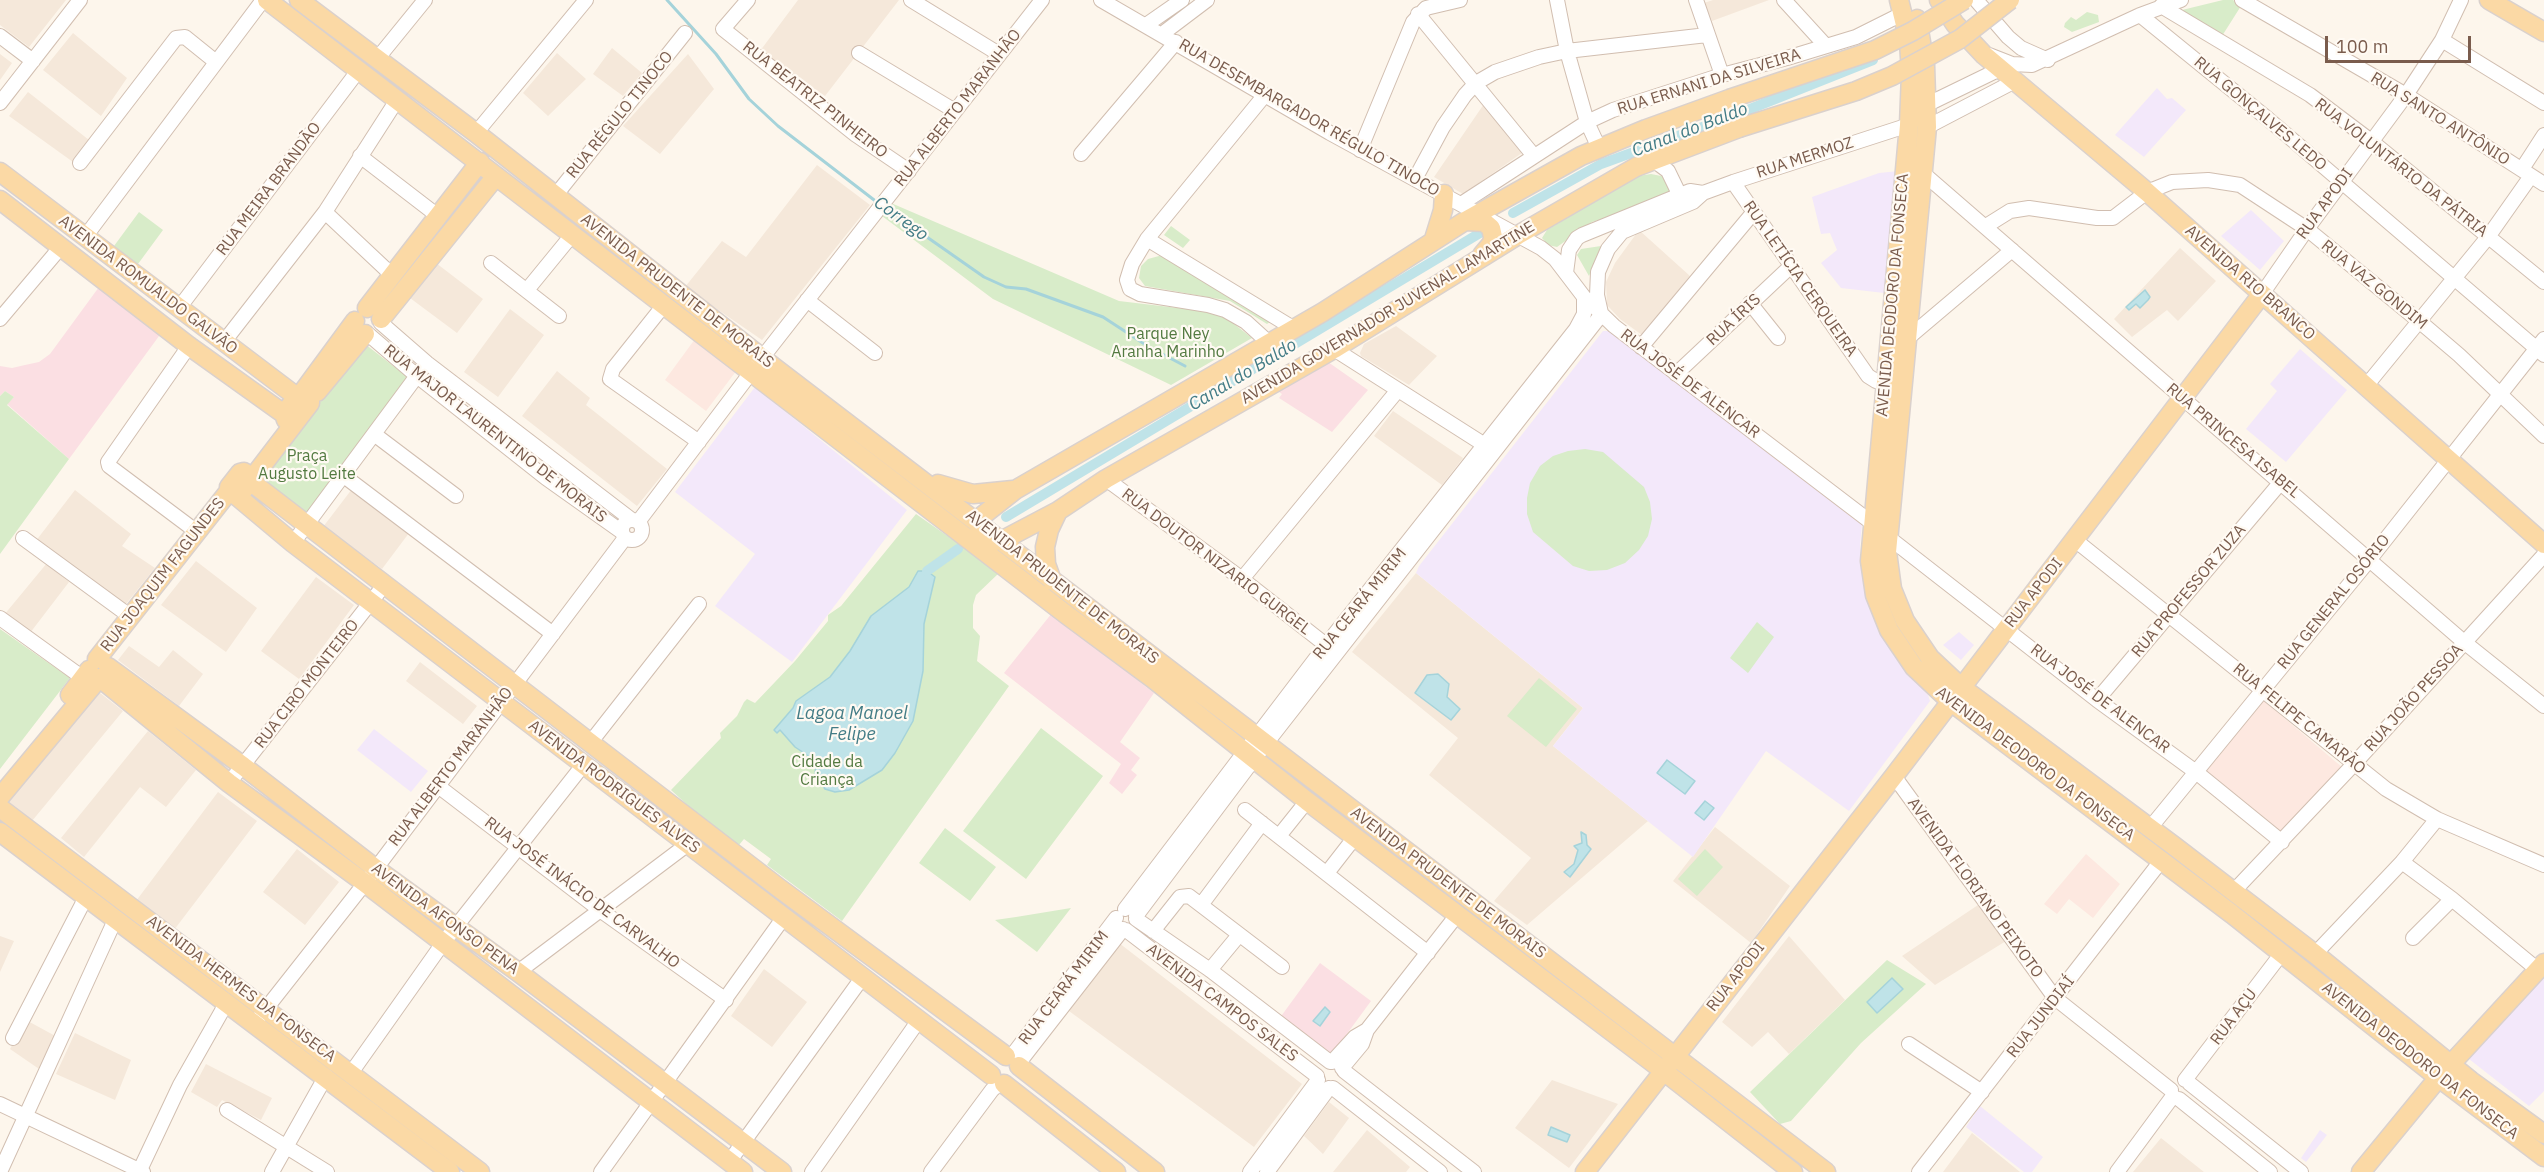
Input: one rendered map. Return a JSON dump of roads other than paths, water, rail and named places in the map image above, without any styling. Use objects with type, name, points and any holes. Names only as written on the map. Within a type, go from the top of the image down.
[{"type":"main road","name":"AVENIDA PRUDENTE DE MORAIS","points":[[265,0],[480,162],[664,305],[757,365],[908,470],[980,530],[1001,541],[1826,1172]]},
{"type":"main road","name":"AVENIDA PRUDENTE DE MORAIS","points":[[299,0],[476,133],[555,196],[928,508],[1793,1172]]},
{"type":"main road","name":"AVENIDA RIO BRANCO","points":[[1939,0],[1955,24],[2000,69],[2147,192],[2544,544]]},
{"type":"main road","name":"AVENIDA GOVERNADOR JUVENAL LAMARTINE","points":[[980,530],[985,512],[1015,490],[1356,292],[1468,213],[1599,148],[1729,99],[1875,50],[1964,0]]},
{"type":"main road","name":"AVENIDA GOVERNADOR JUVENAL LAMARTINE","points":[[1001,541],[1058,511],[1106,479],[1334,349],[1518,235],[1652,159],[1739,128],[1856,91],[1892,76],[1960,39],[2010,0]]},
{"type":"main road","points":[[2489,0],[2544,33]]},
{"type":"main road","name":"AVENIDA DEODORO DA FONSECA","points":[[1908,6],[1925,65],[1926,105],[1918,126],[1886,467],[1888,572],[1905,621],[1930,658],[1961,687],[2315,954],[2376,1004],[2445,1071],[2544,1157]]},
{"type":"main road","name":"AVENIDA DEODORO DA FONSECA","points":[[1894,384],[1908,338],[1903,289],[1924,174],[1911,74],[1908,6]]},
{"type":"main road","name":"RUA JOAQUIM FAGUNDES","points":[[370,323],[392,275],[480,162]]},
{"type":"main road","name":"AVENIDA ROMUALDO GALVÃO","points":[[0,172],[223,343],[303,397]]},
{"type":"main road","name":"RUA JOAQUIM FAGUNDES","points":[[234,495],[229,487],[247,477],[303,397],[496,176]]},
{"type":"main road","points":[[462,186],[468,185],[475,188],[479,198]]},
{"type":"main road","points":[[1434,239],[1443,210],[1443,194]]},
{"type":"main road","name":"AVENIDA ROMUALDO GALVÃO","points":[[0,200],[189,346],[287,418]]},
{"type":"main road","points":[[1468,213],[1484,222],[1493,232],[1489,247],[1474,262]]},
{"type":"main road","points":[[130,300],[142,294],[144,288],[142,280]]},
{"type":"main road","name":"RUA APODI","points":[[1585,1172],[1894,776],[2262,294]]},
{"type":"main road","name":"AVENIDA DEODORO DA FONSECA","points":[[1886,467],[1872,523],[1870,561],[1875,594],[1881,613],[1908,660],[1950,702],[2108,820],[2364,1018],[2544,1134]]},
{"type":"main road","points":[[908,470],[942,486],[967,494],[1015,490]]},
{"type":"main road","name":"AVENIDA RODRIGUES ALVES","points":[[247,477],[566,723],[596,743],[779,888],[1014,1061],[1155,1172]]},
{"type":"main road","name":"RUA JOAQUIM FAGUNDES","points":[[0,784],[98,671],[131,617],[197,532],[234,495]]},
{"type":"main road","name":"RUA JOAQUIM FAGUNDES","points":[[0,797],[234,495]]},
{"type":"main road","name":"AVENIDA RODRIGUES ALVES","points":[[234,495],[293,543],[916,1017],[996,1083],[1110,1170]]},
{"type":"main road","points":[[928,508],[980,530],[986,548],[996,561]]},
{"type":"main road","points":[[1052,580],[1046,564],[1045,546],[1049,530],[1058,511]]},
{"type":"main road","name":"AVENIDA AFONSO PENA","points":[[98,671],[243,766],[375,868],[518,972],[782,1172]]},
{"type":"main road","name":"AVENIDA AFONSO PENA","points":[[98,671],[229,783],[736,1167]]},
{"type":"main road","points":[[1152,678],[1159,675],[1165,676],[1202,694]]},
{"type":"main road","points":[[555,742],[553,734],[556,727],[560,723],[566,723]]},
{"type":"main road","points":[[587,766],[600,764],[596,743]]},
{"type":"main road","name":"AVENIDA HERMES DA FONSECA","points":[[0,808],[480,1172]]},
{"type":"main road","points":[[672,831],[679,831],[686,825],[686,816]]},
{"type":"main road","points":[[2108,820],[2140,835],[2146,834],[2150,828]]},
{"type":"main road","name":"AVENIDA HERMES DA FONSECA","points":[[0,832],[326,1076],[450,1172]]},
{"type":"main road","points":[[2161,861],[2167,855],[2173,854],[2214,877]]},
{"type":"main road","points":[[1399,871],[1411,855]]},
{"type":"main road","points":[[768,905],[771,893],[779,888]]},
{"type":"main road","points":[[1513,957],[1524,942]]},
{"type":"main road","points":[[2361,1172],[2445,1071],[2541,966]]},
{"type":"main road","points":[[916,1017],[927,997]]},
{"type":"main road","points":[[2364,1018],[2376,1004]]},
{"type":"main road","points":[[994,1061],[1014,1061],[1016,1079],[996,1083],[994,1061]]},
{"type":"main road","points":[[1110,1170],[1122,1161],[1126,1149]]},
{"type":"street","points":[[0,103],[80,0]]},
{"type":"street","points":[[85,237],[265,0]]},
{"type":"street","points":[[377,59],[425,0]]},
{"type":"street","points":[[476,133],[586,0]]},
{"type":"street","name":"RUA BEATRIZ PINHEIRO","points":[[748,0],[723,29],[856,135],[909,171]]},
{"type":"street","points":[[911,0],[999,54]]},
{"type":"street","name":"RUA ALBERTO MARANHÃO","points":[[251,1021],[260,1017],[553,634],[624,535],[624,524],[635,521],[699,442],[1042,0]]},
{"type":"street","name":"RUA DESEMBARGADOR RÉGULO TINOCO","points":[[1101,0],[1176,42],[1264,96],[1443,194],[1468,213],[1518,235]]},
{"type":"street","points":[[1146,25],[1182,0]]},
{"type":"street","points":[[1162,34],[1207,0]]},
{"type":"street","points":[[1360,150],[1407,32],[1418,14],[1433,6],[1460,0]]},
{"type":"street","points":[[1557,0],[1587,122],[1599,148]]},
{"type":"street","points":[[1696,0],[1722,75]]},
{"type":"street","points":[[1784,0],[1826,46]]},
{"type":"street","points":[[1976,0],[2008,37],[2021,48],[2048,60]]},
{"type":"street","points":[[1979,50],[2012,64],[2023,66],[2048,60],[2140,15],[2181,0]]},
{"type":"street","name":"RUA SANTO ANTÔNIO","points":[[2242,0],[2406,95],[2544,184]]},
{"type":"street","name":"RUA APODI","points":[[2262,294],[2406,95],[2442,40],[2461,0]]},
{"type":"street","name":"RUA ERNANI DA SILVEIRA","points":[[1468,213],[1534,156],[1587,122],[1640,100],[1856,37],[1908,6]]},
{"type":"street","name":"RUA VOLUNTÁRIO DA PÁTRIA","points":[[2161,6],[2310,95],[2371,141],[2544,282]]},
{"type":"street","points":[[1418,14],[1534,156]]},
{"type":"street","name":"RUA GONÇALVES LEDO","points":[[2140,15],[2341,182],[2453,279],[2541,348]]},
{"type":"street","name":"RUA RÉGULO TINOCO","points":[[555,196],[685,33]]},
{"type":"street","points":[[1415,179],[1443,127],[1476,83],[1516,64],[1568,51],[1707,35]]},
{"type":"street","points":[[0,36],[33,61]]},
{"type":"street","points":[[80,163],[176,38],[184,37],[216,62]]},
{"type":"street","points":[[2442,40],[2544,103]]},
{"type":"street","points":[[1081,154],[1176,42]]},
{"type":"street","points":[[859,53],[955,111]]},
{"type":"street","points":[[1926,105],[2000,69]]},
{"type":"street","name":"RUA MEIRA BRANDÃO","points":[[179,308],[358,71]]},
{"type":"street","name":"RUA MERMOZ","points":[[1566,273],[1567,258],[1572,244],[1590,231],[1733,182],[1918,126],[2015,81]]},
{"type":"street","points":[[1967,86],[1974,102]]},
{"type":"street","points":[[1264,96],[1147,239],[1128,271],[1127,280],[1130,289],[1140,294],[1225,310],[1246,322],[1268,342]]},
{"type":"street","points":[[223,343],[325,212],[397,100]]},
{"type":"street","points":[[2366,386],[2488,237],[2526,172],[2544,135]]},
{"type":"street","points":[[1676,150],[1677,168],[1690,197]]},
{"type":"street","points":[[360,156],[438,216]]},
{"type":"street","points":[[1652,159],[1668,171],[1690,197]]},
{"type":"street","name":"RUA PRINCESA ISABEL","points":[[1924,174],[2464,642],[2544,706]]},
{"type":"street","name":"RUA VAZ GONDIM","points":[[1986,226],[2010,211],[2029,208],[2097,218],[2113,218],[2147,192],[2172,182],[2225,181],[2240,185],[2307,229],[2419,321],[2544,436]]},
{"type":"street","name":"RUA LETÍCIA CERQUEIRA","points":[[1733,182],[1868,376],[1894,384]]},
{"type":"street","name":"RUA MERMOZ","points":[[1602,315],[1596,285],[1598,272],[1608,249],[1622,232],[1690,197]]},
{"type":"street","points":[[325,212],[392,275]]},
{"type":"street","points":[[1641,347],[1753,213]]},
{"type":"street","points":[[1590,231],[1605,243],[1608,249]]},
{"type":"street","points":[[527,290],[572,235]]},
{"type":"street","name":"RUA JOSÉ DE ALENCAR","points":[[1518,235],[1547,252],[1584,297],[1641,347],[1872,523]]},
{"type":"street","points":[[1147,239],[1293,328]]},
{"type":"street","points":[[0,319],[60,248]]},
{"type":"street","points":[[1908,338],[2012,250]]},
{"type":"street","points":[[492,262],[559,316]]},
{"type":"street","name":"RUA ÍRIS","points":[[1676,374],[1791,266]]},
{"type":"street","name":"RUA CEARÁ MIRIM","points":[[1014,1061],[1127,920],[1261,740],[1490,448],[1581,322],[1585,309],[1584,297]]},
{"type":"street","points":[[807,300],[875,353]]},
{"type":"street","points":[[1750,303],[1778,338]]},
{"type":"street","points":[[664,305],[613,369],[610,379],[699,442]]},
{"type":"street","name":"RUA CEARÁ MIRIM","points":[[1261,740],[1326,645],[1602,315]]},
{"type":"street","name":"RUA MAJOR LAURENTINO DE MORAIS","points":[[370,323],[427,363],[635,521]]},
{"type":"street","name":"RUA MAJOR LAURENTINO DE MORAIS","points":[[370,323],[417,376],[546,478],[624,535]]},
{"type":"street","points":[[189,346],[108,459],[109,466],[197,532]]},
{"type":"street","name":"RUA GENERAL OSÓRIO","points":[[2150,828],[2370,559],[2500,395],[2541,348]]},
{"type":"street","points":[[1334,349],[1490,448]]},
{"type":"street","points":[[293,543],[427,363]]},
{"type":"street","points":[[1242,579],[1398,390]]},
{"type":"street","points":[[482,426],[493,413]]},
{"type":"street","points":[[374,434],[456,496]]},
{"type":"street","points":[[546,478],[557,461]]},
{"type":"street","points":[[344,476],[553,634]]},
{"type":"street","name":"RUA DOUTOR NIZARIO GURGEL","points":[[1106,479],[1242,579],[1326,645]]},
{"type":"street","name":"RUA PROFESSOR ZUZA","points":[[2097,700],[2282,482]]},
{"type":"street","name":"RUA JOSÉ DE ALENCAR","points":[[1888,537],[2097,700],[2196,772],[2282,842]]},
{"type":"street","points":[[23,538],[131,617]]},
{"type":"street","name":"RUA FELIPE CAMARÃO","points":[[2075,540],[2354,764],[2402,799],[2437,819],[2544,865]]},
{"type":"street","name":"RUA JOÃO PESSOA","points":[[2233,892],[2354,764],[2544,555]]},
{"type":"street","name":"RUA CIRO MONTEIRO","points":[[229,783],[385,584]]},
{"type":"street","points":[[596,743],[699,604]]},
{"type":"street","points":[[0,618],[98,671]]},
{"type":"street","points":[[351,1073],[443,943],[518,845],[587,766]]},
{"type":"street","name":"AVENIDA FLORIANO PEIXOTO","points":[[1894,776],[2055,998],[2270,1172]]},
{"type":"street","name":"RUA JOSÉ INÁCIO DE CARVALHO","points":[[438,786],[600,909],[726,1000]]},
{"type":"street","points":[[1279,836],[1307,801]]},
{"type":"street","points":[[1245,810],[1428,953]]},
{"type":"street","points":[[2315,954],[2402,862],[2437,819]]},
{"type":"street","points":[[1201,905],[1262,823]]},
{"type":"street","points":[[1327,873],[1355,837]]},
{"type":"street","points":[[518,972],[688,844]]},
{"type":"street","name":"RUA JUNDIAÍ","points":[[1919,1172],[2161,861]]},
{"type":"street","points":[[2402,862],[2541,966]]},
{"type":"street","points":[[1153,931],[1183,896],[1189,896],[1282,967]]},
{"type":"street","points":[[13,1038],[86,897]]},
{"type":"street","points":[[2413,938],[2452,899]]},
{"type":"street","points":[[1337,1066],[1355,1037],[1368,1030],[1456,915]]},
{"type":"street","points":[[601,1172],[784,917]]},
{"type":"street","points":[[0,1172],[116,920]]},
{"type":"street","name":"AVENIDA CAMPOS SALES","points":[[1127,920],[1153,931],[1210,970],[1474,1172]]},
{"type":"street","name":"AVENIDA CAMPOS SALES","points":[[1127,920],[1325,1083],[1440,1172]]},
{"type":"street","points":[[1210,970],[1239,935]]},
{"type":"street","name":"RUA AÇU","points":[[2174,1095],[2175,1081],[2187,1082],[2282,953]]},
{"type":"street","points":[[736,1167],[743,1143],[862,978]]},
{"type":"street","points":[[0,1104],[140,1171],[180,1085],[227,1002]]},
{"type":"street","points":[[812,1172],[916,1017]]},
{"type":"street","points":[[1909,1044],[1982,1092]]},
{"type":"street","points":[[1267,1172],[1325,1083],[1322,1065],[1337,1066]]},
{"type":"street","points":[[1250,1172],[1325,1083],[1343,1080],[1337,1066]]},
{"type":"street","points":[[272,1172],[326,1076]]},
{"type":"street","points":[[2187,1082],[2301,1172]]},
{"type":"street","points":[[931,1172],[996,1083]]},
{"type":"street","points":[[2117,1172],[2174,1095]]},
{"type":"street","points":[[226,1110],[327,1172]]},
{"type":"street","points":[[1425,1160],[1437,1144]]},
{"type":"street","points":[[2253,1159],[2265,1144]]},
{"type":"water","points":[[2145,290],[2150,297],[2148,300],[2140,308],[2136,304],[2129,310],[2126,307]]},
{"type":"water","name":"Lagoa Manoel Felipe","points":[[918,571],[927,571],[935,577],[924,624],[923,671],[913,721],[895,753],[882,770],[849,790],[835,792],[825,789],[815,776],[816,761],[795,747],[780,730],[777,733],[774,730],[793,708],[796,701],[830,677],[850,651],[871,616],[909,587]]},
{"type":"water","points":[[1438,674],[1449,684],[1447,697],[1460,709],[1451,720],[1415,693],[1427,675]]},
{"type":"water","points":[[1667,760],[1695,781],[1685,794],[1657,773]]},
{"type":"water","points":[[1705,801],[1714,808],[1704,820],[1695,813]]},
{"type":"water","points":[[1581,832],[1586,835],[1587,845],[1591,849],[1570,877],[1564,872],[1574,864],[1578,850],[1574,846],[1582,843]]},
{"type":"water","points":[[1892,978],[1903,989],[1877,1013],[1867,1002]]},
{"type":"water","points":[[1325,1007],[1330,1012],[1320,1026],[1313,1021]]},
{"type":"water","points":[[1551,1127],[1570,1135],[1567,1142],[1548,1135]]},
{"type":"waterway","name":"Corrego","points":[[667,0],[716,54],[749,99],[778,126],[878,203]]},
{"type":"waterway","name":"Canal do Baldo","points":[[1513,213],[1601,164],[1730,117],[1873,60]]},
{"type":"waterway","name":"Corrego","points":[[884,207],[984,277],[1006,287],[1026,289],[1103,317],[1149,347],[1185,366]]},
{"type":"waterway","name":"Canal do Baldo","points":[[1006,517],[1480,233]]},
{"type":"waterway","name":"Canal do Baldo","points":[[927,571],[958,549]]},
{"type":"park label","name":"Parque Ney Aranha Marinho","points":[[1168,343]]},
{"type":"park label","name":"Praça Augusto Leite","points":[[307,465]]},
{"type":"park label","name":"Cidade da Criança","points":[[827,771]]}]
